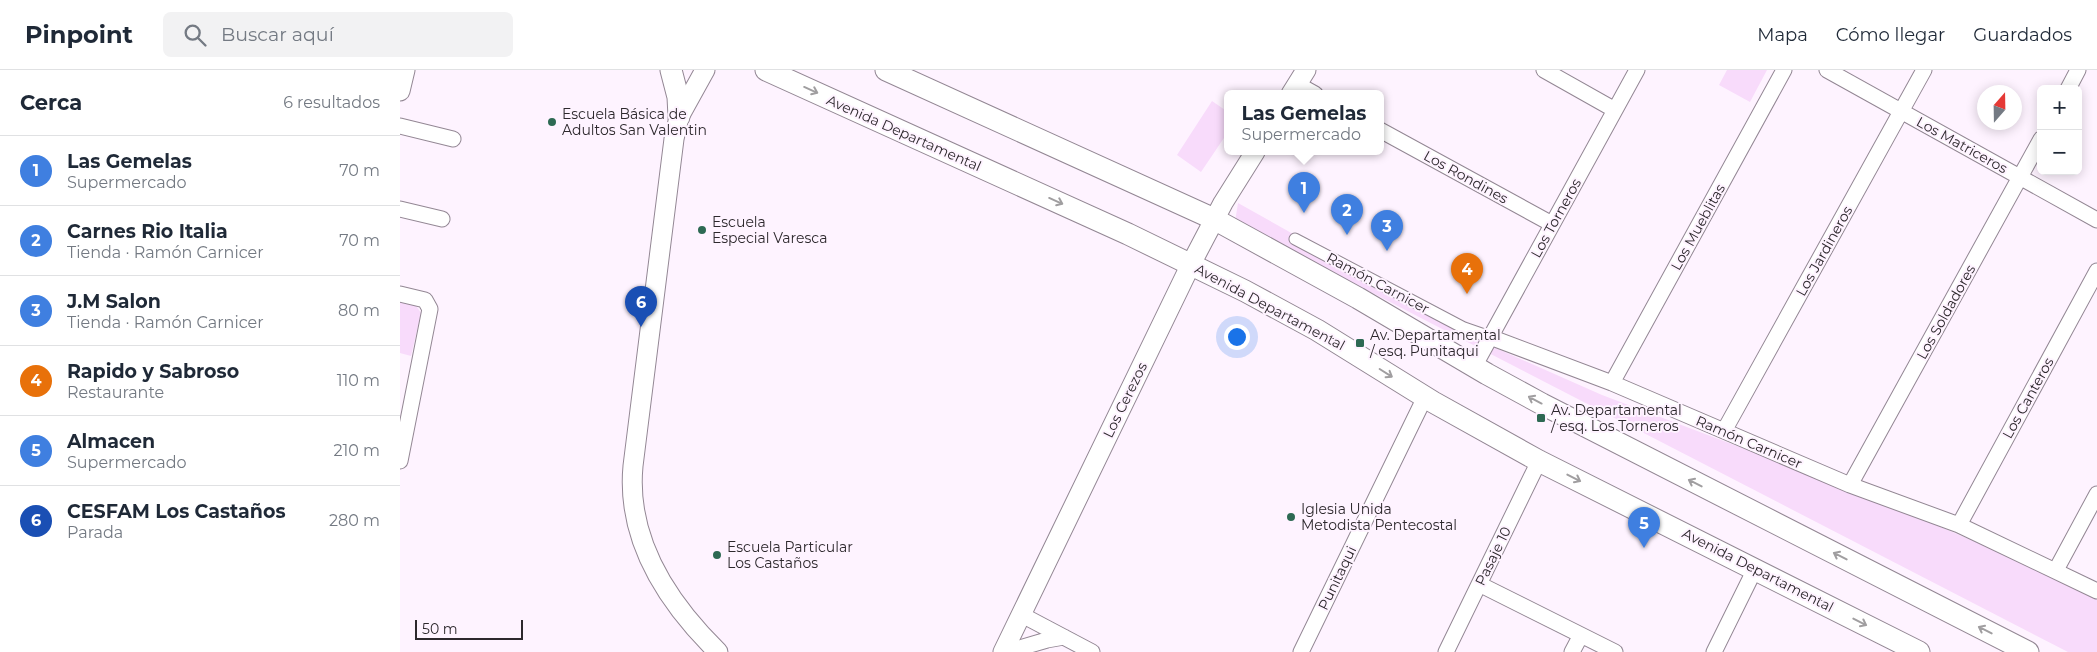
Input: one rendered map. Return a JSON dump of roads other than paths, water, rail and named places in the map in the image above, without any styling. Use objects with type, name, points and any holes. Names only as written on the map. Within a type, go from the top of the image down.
[{"type":"main road","points":[[671,70],[678,97],[679,117]]},
{"type":"main road","name":"Avenida Departamental","points":[[766,70],[1191,264],[1245,291],[1317,330],[1425,397],[1539,461],[1920,652]]},
{"type":"main road","points":[[886,70],[1214,219],[1358,298],[1474,367],[1633,451],[2028,652]]},
{"type":"street","points":[[400,91],[405,70]]},
{"type":"street","points":[[705,70],[679,117],[671,157],[633,466],[632,495],[638,530],[648,558],[670,595],[718,652]]},
{"type":"street","points":[[1544,70],[1615,110]]},
{"type":"street","name":"Los Torneros","points":[[1474,367],[1637,70]]},
{"type":"street","name":"Los Mueblitas","points":[[1612,383],[1784,70]]},
{"type":"street","name":"Los Matriceros","points":[[1827,70],[2097,220]]},
{"type":"street","name":"Los Jardineros","points":[[1724,432],[1924,70]]},
{"type":"street","points":[[2070,85],[2078,70]]},
{"type":"street","points":[[1298,83],[1309,90]]},
{"type":"street","points":[[400,126],[453,139]]},
{"type":"street","name":"Los Rondines","points":[[1384,132],[1552,224]]},
{"type":"street","name":"Los Soldadores","points":[[1850,485],[2037,146]]},
{"type":"street","name":"Los Cerezos","points":[[1005,652],[1191,264],[1214,219],[1253,155]]},
{"type":"street","points":[[400,209],[442,219]]},
{"type":"street","name":"Ramón Carnicer","points":[[1295,239],[1464,328],[1612,383],[1850,485],[1959,525],[2097,591]]},
{"type":"street","name":"Los Canteros","points":[[1959,525],[2097,271]]},
{"type":"street","points":[[400,294],[425,300],[430,306],[400,461]]},
{"type":"street","name":"Punitaqui","points":[[1301,652],[1425,397]]},
{"type":"street","name":"Pasaje 10","points":[[1446,652],[1539,461]]},
{"type":"street","points":[[2056,570],[2097,494]]},
{"type":"street","points":[[1714,652],[1755,569]]},
{"type":"street","points":[[1479,584],[1614,652]]},
{"type":"street","points":[[1022,615],[1092,652]]},
{"type":"street","points":[[1572,652],[1580,635]]},
{"type":"street","points":[[1005,652],[1064,637]]},
{"type":"place","name":"Escuela Básica de Adultos San Valentin","points":[[552,122]]},
{"type":"place","name":"Las Gemelas","points":[[1304,213]]},
{"type":"place","name":"Escuela Especial Varesca","points":[[702,230]]},
{"type":"place","name":"Carnes Rio Italia","points":[[1347,235]]},
{"type":"place","name":"J.M Salon","points":[[1387,251]]},
{"type":"place","name":"Rapido y Sabroso","points":[[1467,294]]},
{"type":"place","name":"CESFAM Los Castaños","points":[[641,327]]},
{"type":"place","name":"Av. Departamental / esq. Punitaqui","points":[[1360,343]]},
{"type":"place","name":"Av. Departamental / esq. Los Torneros","points":[[1541,418]]},
{"type":"place","name":"Iglesia Unida Metodista Pentecostal","points":[[1291,517]]},
{"type":"place","name":"Almacen","points":[[1644,548]]},
{"type":"place","name":"Escuela Particular Los Castaños","points":[[717,555]]}]
